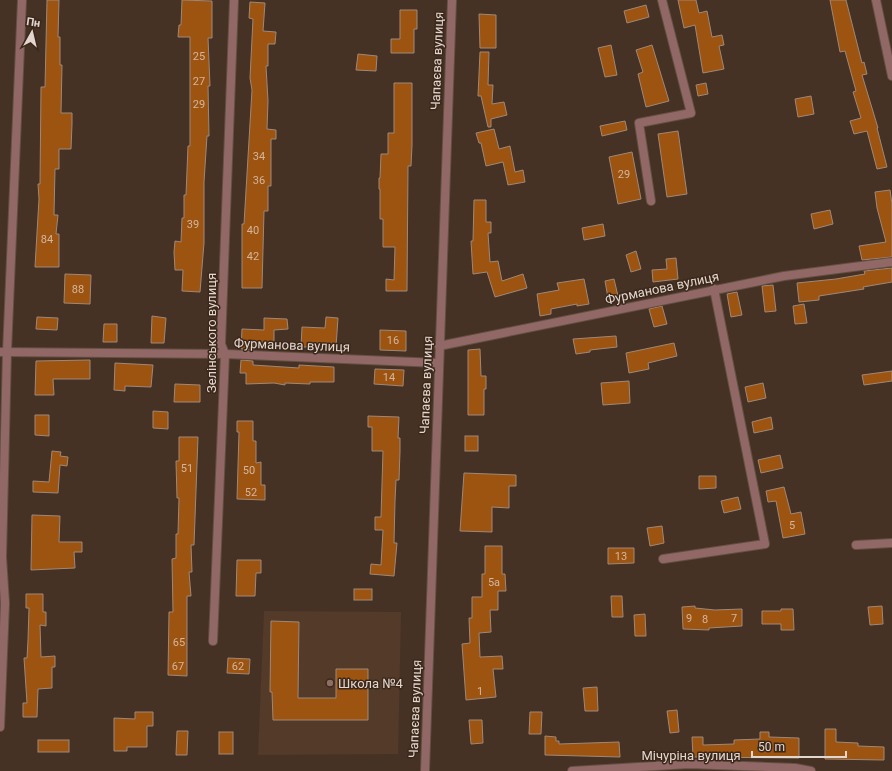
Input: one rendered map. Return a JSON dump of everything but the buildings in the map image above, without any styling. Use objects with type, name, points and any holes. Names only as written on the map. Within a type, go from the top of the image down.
[{"type":"street","points":[[0,727],[5,603],[2,557],[4,352],[22,0]]},
{"type":"street","name":"Зелінського вулиця","points":[[213,641],[225,354],[221,344],[234,0]]},
{"type":"street","name":"Чапаєва вулиця","points":[[425,771],[438,363],[452,0]]},
{"type":"street","points":[[651,201],[639,123],[691,113],[662,0]]},
{"type":"street","points":[[876,0],[892,76]]},
{"type":"street","name":"Фурманова вулиця","points":[[439,346],[784,276],[892,262]]},
{"type":"street","points":[[663,559],[764,544],[714,289]]},
{"type":"street","name":"Фурманова вулиця","points":[[4,352],[225,354],[438,363]]},
{"type":"street","points":[[856,545],[892,543]]},
{"type":"street","name":"Мічуріна вулиця","points":[[572,771],[689,764],[795,768],[811,771]]},
{"type":"shaded area","name":"Школа №4","points":[[264,611],[401,612],[398,754],[258,755]]},
{"type":"place","name":"Школа №4","points":[[330,683]]}]
